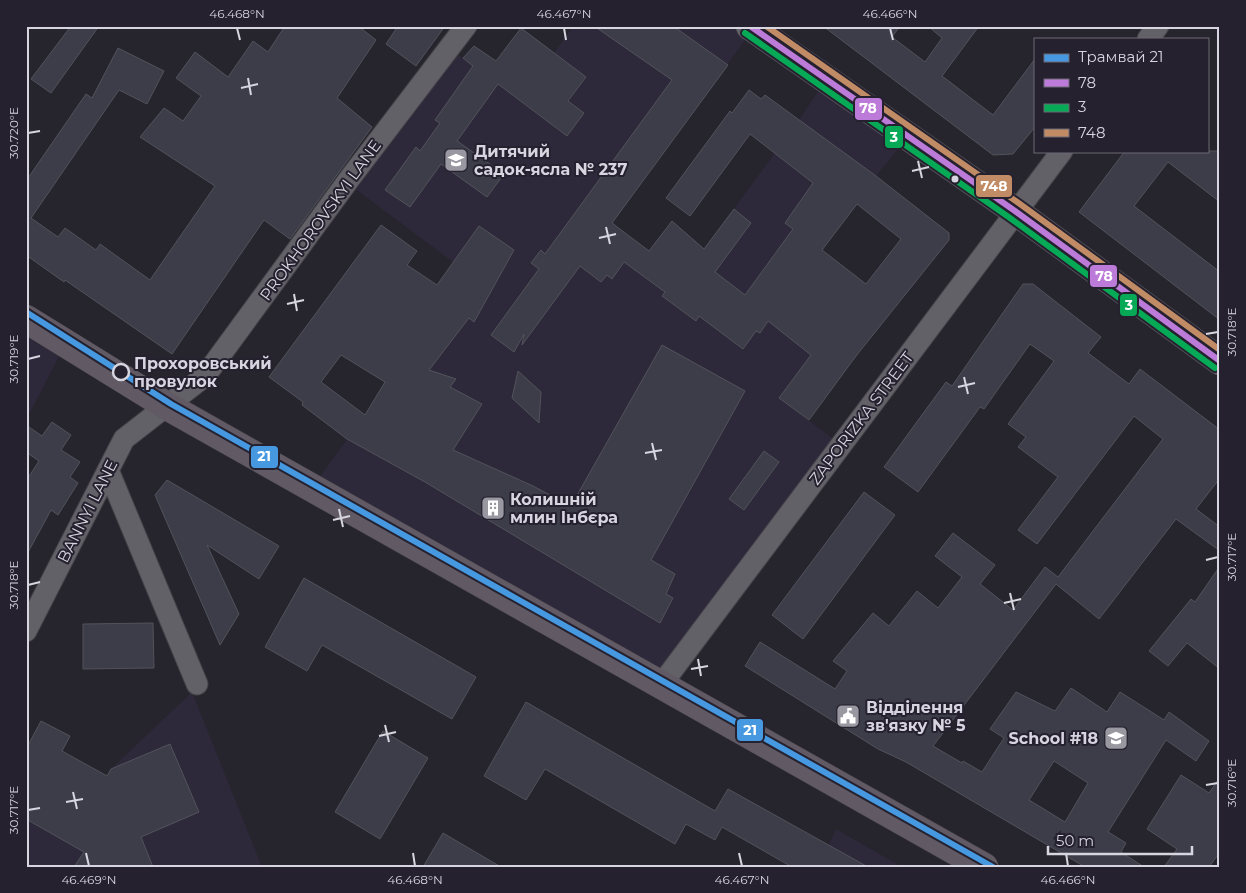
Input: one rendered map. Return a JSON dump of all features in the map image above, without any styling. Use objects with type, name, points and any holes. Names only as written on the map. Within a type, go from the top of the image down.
[{"type":"main road","points":[[750,26],[1016,211],[1220,361]]},
{"type":"main road","points":[[26,319],[167,406],[984,867]]},
{"type":"street","name":"PROKHOROVSKYI LANE","points":[[167,406],[205,376],[344,186],[466,26]]},
{"type":"street","points":[[1149,38],[1158,26]]},
{"type":"street","name":"ZAPORIZKA STREET","points":[[661,685],[1061,152]]},
{"type":"street","name":"BANNYI LANE","points":[[26,631],[124,439],[167,406]]},
{"type":"street","points":[[108,470],[197,684]]},
{"type":"shaded area","points":[[573,26],[748,26],[753,29],[612,223],[684,277],[799,120],[825,81],[907,138],[876,176],[784,301],[807,351],[811,355],[779,398],[840,444],[663,679],[313,486],[365,415],[385,382],[449,295],[437,285],[453,262],[350,185],[455,54],[567,136],[584,113],[569,101],[586,77],[554,53]]},
{"type":"shaded area","points":[[26,322],[64,347],[26,420]]},
{"type":"shaded area","points":[[192,692],[262,867],[26,867],[26,788],[83,818],[112,768]]},
{"type":"shaded area","points":[[836,829],[902,867],[819,867]]},
{"type":"building","points":[[71,26],[99,26],[51,93],[31,79]]},
{"type":"building","points":[[285,26],[358,26],[376,40],[337,98],[372,127],[290,239],[264,220],[172,354],[26,255],[26,181],[86,94],[92,98],[118,48],[164,71],[147,104],[119,90],[31,218],[58,237],[65,228],[96,250],[100,244],[150,280],[215,186],[140,137],[164,108],[183,121],[201,96],[176,78],[195,52],[228,77],[253,41],[268,52]]},
{"type":"building","points":[[398,26],[445,26],[416,66],[386,44]]},
{"type":"building","points":[[594,26],[673,26],[728,65],[612,223],[649,251],[672,221],[704,249],[734,209],[751,223],[715,272],[745,295],[793,229],[785,223],[813,183],[750,134],[690,216],[666,198],[730,111],[732,113],[749,90],[761,99],[765,95],[876,176],[949,233],[949,240],[856,356],[809,420],[779,398],[811,355],[768,321],[760,333],[756,331],[743,349],[699,316],[696,321],[662,296],[665,292],[624,262],[612,279],[607,275],[601,282],[580,266],[522,345],[524,334],[514,352],[491,335],[539,269],[531,263],[541,250],[545,254],[672,80]],"holes":[[[857,204],[901,239],[866,284],[822,250]]]},
{"type":"building","points":[[823,26],[900,26],[892,37],[925,62],[942,38],[928,26],[979,26],[942,76],[993,115],[1034,60],[1034,128],[1013,154],[993,155]]},
{"type":"building","points":[[521,28],[586,77],[568,101],[584,113],[567,136],[498,84],[457,141],[504,174],[487,197],[441,164],[410,207],[385,190],[416,147],[420,151],[440,123],[435,120],[473,66],[463,58],[474,46],[496,61]]},
{"type":"building","points":[[1220,151],[1220,202],[1168,162],[1134,206],[1220,272],[1220,320],[1079,212],[1124,152]]},
{"type":"building","points":[[381,225],[417,251],[407,265],[437,285],[479,226],[514,250],[474,322],[469,318],[429,370],[456,379],[450,387],[482,404],[453,450],[533,486],[571,506],[662,345],[745,391],[651,560],[675,574],[666,594],[673,598],[660,623],[425,482],[347,439],[302,405],[303,402],[269,377]],"holes":[[[341,355],[385,382],[365,415],[321,382]]]},
{"type":"building","points":[[1023,284],[1033,284],[1101,337],[1088,353],[1129,384],[1140,369],[1220,430],[1220,478],[1196,509],[1220,527],[1220,551],[1176,519],[1099,619],[1056,584],[933,746],[982,772],[1004,738],[990,729],[1016,692],[1055,711],[1071,688],[1107,712],[1120,692],[1164,720],[1169,712],[1209,741],[1196,761],[1166,740],[1108,832],[1126,843],[1121,852],[1144,867],[1085,867],[906,762],[878,749],[745,666],[760,642],[835,689],[847,671],[833,661],[873,613],[889,626],[917,591],[938,608],[962,577],[935,556],[953,533],[995,565],[980,584],[1013,610],[1045,567],[1058,577],[1163,439],[1134,416],[1037,544],[1018,530],[1058,477],[1018,447],[1026,437],[1008,424],[1054,361],[1030,344],[984,409],[980,407],[918,492],[884,467],[946,382],[952,386]],"holes":[[[1054,761],[1088,783],[1065,822],[1029,800]]]},
{"type":"building","points":[[518,371],[541,392],[539,423],[512,398]]},
{"type":"building","points":[[52,422],[71,435],[61,450],[80,462],[70,477],[78,483],[58,515],[51,510],[26,556],[26,481],[39,461],[26,452],[26,425],[42,436]]},
{"type":"building","points":[[764,451],[779,462],[744,510],[729,499]]},
{"type":"building","points":[[167,480],[279,546],[259,579],[207,545],[239,614],[220,645],[155,495]]},
{"type":"building","points":[[864,492],[895,515],[803,639],[772,615]]},
{"type":"building","points":[[1220,566],[1220,669],[1187,643],[1168,666],[1149,651],[1191,599],[1195,602]]},
{"type":"building","points":[[304,578],[476,677],[452,719],[322,645],[307,671],[265,647]]},
{"type":"building","points":[[153,623],[154,668],[83,669],[83,624]]},
{"type":"building","points":[[526,702],[715,811],[728,789],[868,867],[792,867],[722,827],[715,840],[686,824],[675,844],[545,769],[526,800],[484,776]]},
{"type":"building","points":[[41,721],[70,736],[62,751],[107,776],[111,769],[170,744],[199,812],[141,837],[153,867],[74,867],[84,852],[26,819],[26,749]]},
{"type":"building","points":[[383,731],[428,758],[380,839],[335,812]]},
{"type":"building","points":[[1181,775],[1209,793],[1220,777],[1220,852],[1209,867],[1164,867],[1177,849],[1147,829]]},
{"type":"building","points":[[443,833],[501,867],[423,867]]},
{"type":"tram line","name":"21","points":[[26,312],[171,404],[993,867]]},
{"type":"transit line","name":"78","points":[[750,26],[1015,211],[1220,361]]},
{"type":"transit line","name":"748","points":[[766,26],[1020,204],[1220,350]]},
{"type":"transit line","name":"3","points":[[745,33],[1010,218],[1215,368]]},
{"type":"place","name":"Дитячий садок-ясла № 237","points":[[456,160]]},
{"type":"place","name":"Прохоровський провулок","points":[[121,372]]},
{"type":"place","name":"Колишній млин Інбєра","points":[[493,508]]},
{"type":"place","name":"Відділення зв'язку № 5","points":[[848,716]]},
{"type":"place","name":"School #18","points":[[1116,738]]}]
